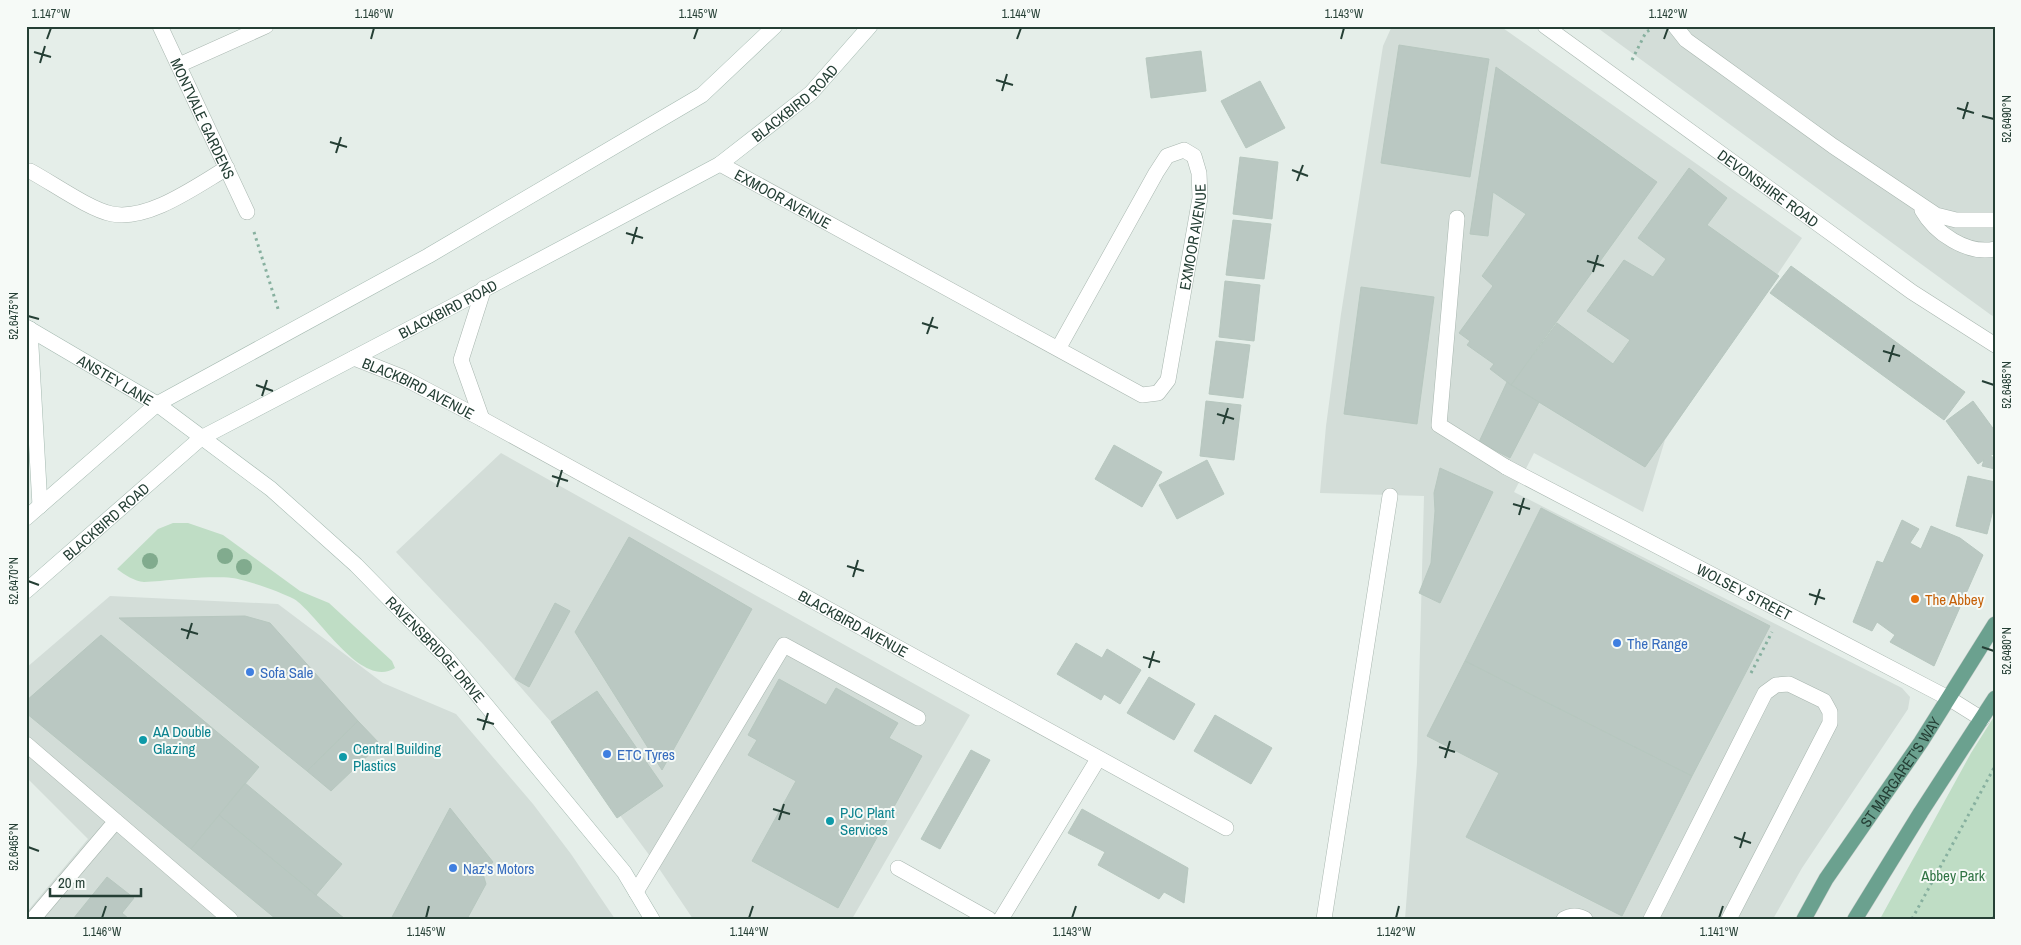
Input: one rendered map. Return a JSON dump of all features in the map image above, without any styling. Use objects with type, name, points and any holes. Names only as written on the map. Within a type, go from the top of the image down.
[{"type":"main road","name":"ST MARGARET'S WAY","points":[[1804,919],[1826,879],[1950,699],[1995,624]]},
{"type":"main road","points":[[1854,919],[1995,698]]},
{"type":"street","name":"MONTVALE GARDENS","points":[[160,26],[248,212]]},
{"type":"street","points":[[179,65],[266,26]]},
{"type":"street","points":[[26,518],[157,404],[428,256],[702,95],[775,26]]},
{"type":"street","name":"BLACKBIRD ROAD","points":[[26,591],[201,438],[720,164],[811,93],[870,26]]},
{"type":"street","name":"DEVONSHIRE ROAD","points":[[1545,26],[1912,292],[1995,345]]},
{"type":"street","points":[[1675,26],[1686,40],[1833,146],[1936,215],[1976,221],[1995,220]]},
{"type":"street","name":"EXMOOR AVENUE","points":[[720,164],[1142,395],[1158,393],[1168,380],[1200,198],[1199,174],[1194,156],[1184,150],[1168,156],[1058,349]]},
{"type":"street","points":[[30,171],[94,207],[112,214],[140,213],[172,200],[227,168]]},
{"type":"street","points":[[1918,203],[1929,223],[1964,246],[1978,250],[1995,249]]},
{"type":"street","name":"WOLSEY STREET","points":[[1457,218],[1439,425],[1506,467],[1950,699],[1982,718]]},
{"type":"street","name":"BLACKBIRD AVENUE","points":[[482,419],[461,360],[484,288]]},
{"type":"street","points":[[28,328],[40,506]]},
{"type":"street","name":"ANSTEY LANE","points":[[28,328],[157,404],[201,438]]},
{"type":"street","name":"BLACKBIRD AVENUE","points":[[354,358],[402,377],[482,419],[1226,828]]},
{"type":"street","name":"RAVENSBRIDGE DRIVE","points":[[201,438],[270,489],[328,540],[448,659],[624,872],[652,919]]},
{"type":"street","points":[[1324,919],[1390,496]]},
{"type":"street","points":[[636,892],[784,645],[918,718]]},
{"type":"street","points":[[1651,919],[1765,693],[1776,685],[1789,684],[1824,701],[1830,712],[1830,723],[1729,919]]},
{"type":"street","points":[[26,744],[230,919]]},
{"type":"street","points":[[1001,919],[1098,759]]},
{"type":"street","points":[[33,919],[116,821]]},
{"type":"street","points":[[898,868],[989,919]]},
{"type":"street","points":[[1564,919],[1568,916],[1580,916],[1585,919]]},
{"type":"path","points":[[1621,81],[1646,32],[1657,26]]},
{"type":"path","points":[[248,212],[286,333]]},
{"type":"path","points":[[1912,919],[1995,766]]},
{"type":"path","points":[[1992,919],[1995,916]]},
{"type":"shaded area","points":[[1392,26],[1500,26],[1802,238],[1665,440],[1643,512],[1534,453],[1514,492],[1902,688],[1910,697],[1908,709],[1802,868],[1773,919],[1405,919],[1417,763],[1424,496],[1320,493],[1326,426],[1341,314],[1383,46]]},
{"type":"shaded area","points":[[1595,26],[1995,26],[1995,317],[1991,315]]},
{"type":"shaded area","points":[[501,453],[970,715],[852,919],[693,919],[658,867],[551,722],[483,644],[396,552]]},
{"type":"shaded area","points":[[110,596],[278,604],[383,683],[456,714],[533,804],[571,854],[615,919],[26,919],[26,913],[88,839],[26,777],[26,668]]},
{"type":"green space","points":[[173,523],[188,523],[223,535],[300,591],[329,603],[392,661],[395,668],[382,672],[368,669],[354,660],[304,607],[294,599],[281,593],[238,579],[224,577],[144,582],[133,579],[117,569],[158,529]]},
{"type":"green space","name":"Abbey Park","points":[[1995,715],[1995,919],[1880,919],[1971,753]]},
{"type":"building","points":[[1399,45],[1489,59],[1470,177],[1381,163]]},
{"type":"building","points":[[1201,51],[1206,91],[1151,98],[1146,58]]},
{"type":"building","points":[[1496,67],[1657,182],[1511,385],[1490,369],[1494,364],[1467,345],[1470,341],[1459,333],[1493,286],[1482,276],[1526,214],[1493,192],[1488,236],[1470,234]]},
{"type":"building","points":[[1260,81],[1285,128],[1246,148],[1221,101]]},
{"type":"building","points":[[1240,157],[1278,162],[1272,219],[1233,214]]},
{"type":"building","points":[[1689,168],[1727,198],[1707,225],[1779,276],[1645,467],[1511,385],[1557,323],[1613,364],[1630,340],[1587,311],[1624,260],[1653,277],[1666,259],[1638,238]]},
{"type":"building","points":[[1233,220],[1271,224],[1264,279],[1226,275]]},
{"type":"building","points":[[1791,266],[1965,392],[1944,420],[1770,293]]},
{"type":"building","points":[[1225,281],[1260,285],[1254,341],[1219,337]]},
{"type":"building","points":[[1361,287],[1434,297],[1417,424],[1344,414]]},
{"type":"building","points":[[1216,341],[1250,345],[1243,398],[1209,394]]},
{"type":"building","points":[[1507,382],[1539,402],[1510,458],[1479,442]]},
{"type":"building","points":[[1206,401],[1241,405],[1234,460],[1200,456]]},
{"type":"building","points":[[1973,401],[1995,431],[1995,453],[1990,456],[1995,458],[1995,469],[1982,466],[1984,460],[1978,464],[1946,421]]},
{"type":"building","points":[[1114,445],[1162,472],[1142,507],[1095,479]]},
{"type":"building","points":[[1207,460],[1224,494],[1177,519],[1159,485]]},
{"type":"building","points":[[1440,468],[1493,492],[1440,603],[1419,593],[1431,563],[1435,511],[1434,493]]},
{"type":"building","points":[[1968,476],[1995,482],[1995,502],[1987,534],[1956,526]]},
{"type":"building","name":"The Range","points":[[1541,508],[1770,626],[1692,776],[1465,661]]},
{"type":"building","points":[[1902,520],[1919,529],[1910,543],[1921,549],[1931,526],[1960,538],[1983,555],[1934,666],[1890,642],[1895,635],[1877,622],[1872,631],[1853,622],[1877,561],[1883,563]]},
{"type":"building","points":[[629,537],[752,609],[662,770],[575,632]]},
{"type":"building","points":[[555,603],[570,611],[529,687],[515,679]]},
{"type":"building","name":"Sofa Sale","points":[[245,616],[270,623],[358,721],[307,771],[119,618]]},
{"type":"building","name":"AA Double Glazing","points":[[101,635],[259,767],[191,849],[26,713],[26,701]]},
{"type":"building","points":[[1076,643],[1102,658],[1107,649],[1141,670],[1120,704],[1104,694],[1101,700],[1057,674]]},
{"type":"building","points":[[1465,661],[1692,776],[1622,916],[1466,837],[1499,773],[1427,736]]},
{"type":"building","points":[[1149,677],[1195,704],[1174,740],[1127,713]]},
{"type":"building","name":"PJC Plant Services","points":[[779,679],[826,705],[836,688],[898,723],[889,738],[922,756],[838,908],[752,861],[796,781],[748,755],[757,740],[748,735]]},
{"type":"building","name":"ETC Tyres","points":[[597,691],[663,786],[617,818],[551,722]]},
{"type":"building","points":[[1215,715],[1272,748],[1251,784],[1194,751]]},
{"type":"building","name":"Central Building Plastics","points":[[358,721],[380,744],[331,791],[307,771]]},
{"type":"building","points":[[971,750],[990,760],[940,849],[921,839]]},
{"type":"building","points":[[245,783],[342,864],[316,895],[219,815]]},
{"type":"building","name":"Naz's Motors","points":[[450,808],[493,862],[483,874],[486,884],[467,919],[391,919]]},
{"type":"building","points":[[1082,809],[1188,868],[1184,903],[1164,892],[1159,899],[1098,865],[1105,852],[1068,833]]},
{"type":"building","points":[[219,815],[345,919],[276,919],[191,849]]},
{"type":"building","points":[[107,877],[134,898],[122,913],[129,919],[73,919]]},
{"type":"place","name":"The Abbey","points":[[1915,599]]},
{"type":"place","name":"The Range","points":[[1617,643]]},
{"type":"place","name":"Sofa Sale","points":[[250,672]]},
{"type":"place","name":"AA Double Glazing","points":[[143,740]]},
{"type":"place","name":"ETC Tyres","points":[[607,754]]},
{"type":"place","name":"Central Building Plastics","points":[[343,757]]},
{"type":"place","name":"PJC Plant Services","points":[[830,821]]},
{"type":"place","name":"Naz's Motors","points":[[453,868]]}]
